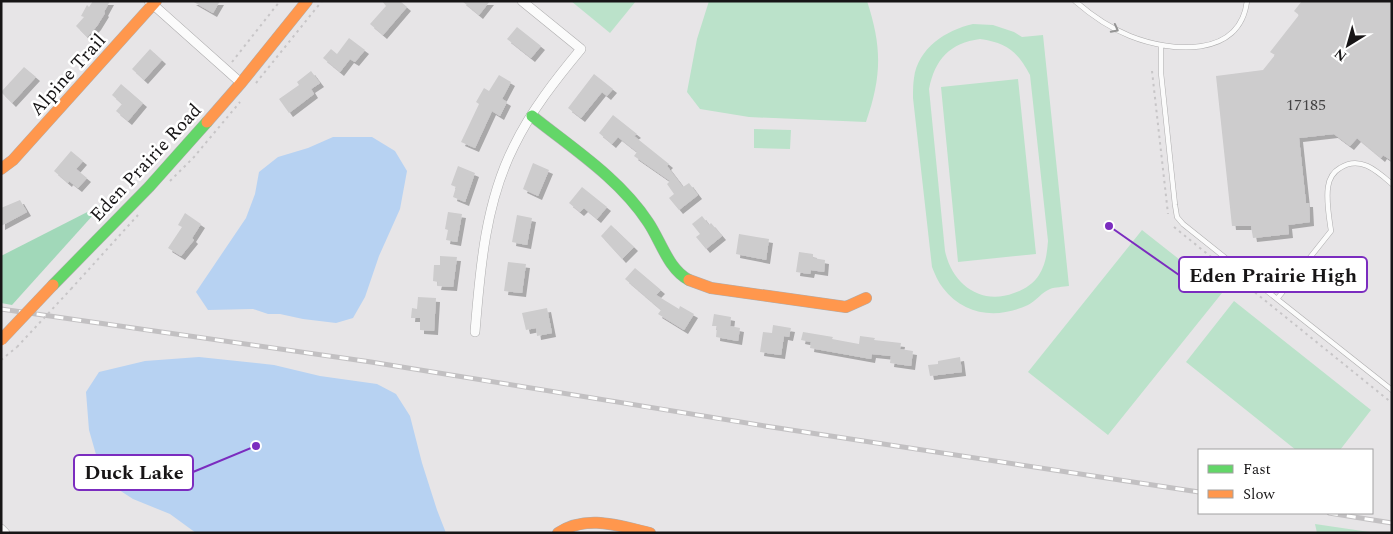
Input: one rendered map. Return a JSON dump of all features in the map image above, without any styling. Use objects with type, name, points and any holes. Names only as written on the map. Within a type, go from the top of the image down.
[{"type":"street","name":"Eden Prairie Road","points":[[1,340],[149,187],[240,83],[307,1]]},
{"type":"street","points":[[475,332],[490,212],[513,147],[552,84],[581,49],[522,1]]},
{"type":"street","points":[[152,3],[240,83]]},
{"type":"street","name":"Alpine Trail","points":[[1,169],[14,160],[152,3]]},
{"type":"street","points":[[532,116],[617,185],[636,204],[652,227],[671,265],[682,276],[696,285],[846,307],[866,298]]},
{"type":"street","points":[[558,533],[572,525],[585,522],[598,522],[650,533]]},
{"type":"street","points":[[1,529],[5,533]]},
{"type":"lane","points":[[1075,1],[1097,18],[1139,39],[1161,45],[1190,48],[1218,42],[1228,36],[1238,25],[1244,13],[1246,1]]},
{"type":"lane","points":[[1161,45],[1162,83],[1177,217],[1187,227],[1392,390]]},
{"type":"lane","points":[[1277,299],[1331,231],[1328,186],[1336,170],[1347,164],[1358,162],[1371,168],[1392,184]]},
{"type":"path","points":[[226,70],[280,1]]},
{"type":"path","points":[[1152,71],[1166,206],[1170,220]]},
{"type":"path","points":[[1173,225],[1176,230],[1392,403]]},
{"type":"path","points":[[1,360],[17,347],[70,289]]},
{"type":"green space","points":[[571,1],[636,1],[610,33]]},
{"type":"green space","points":[[709,1],[867,1],[875,33],[878,62],[875,90],[866,122],[749,117],[700,109],[687,92],[697,39]]},
{"type":"green space","points":[[973,24],[993,25],[1014,32],[1022,37],[1043,35],[1069,286],[1050,289],[1028,305],[1005,312],[982,312],[961,304],[943,288],[932,267],[913,98],[914,80],[917,67],[927,49],[944,36]],"holes":[[[980,39],[1010,49],[1021,60],[1030,75],[1048,241],[1045,263],[1032,283],[1014,293],[990,297],[970,289],[961,282],[954,273],[945,251],[929,89],[935,69],[952,49],[969,41]]]},
{"type":"green space","points":[[1018,79],[1036,254],[958,262],[941,87]]},
{"type":"green space","points":[[754,129],[791,130],[790,149],[754,148]]},
{"type":"green space","points":[[103,204],[12,305],[1,303],[1,256]]},
{"type":"green space","points":[[1142,230],[1222,293],[1108,435],[1028,372]]},
{"type":"green space","points":[[1234,301],[1371,410],[1341,449],[1295,449],[1186,362]]},
{"type":"green space","points":[[1315,524],[1376,533],[1317,533]]},
{"type":"water","points":[[333,137],[372,137],[395,151],[407,171],[400,209],[379,256],[365,297],[353,318],[336,323],[280,314],[268,314],[253,309],[208,310],[196,292],[246,218],[255,194],[259,172],[278,157],[308,148]]},
{"type":"water","points":[[199,357],[274,365],[320,376],[377,384],[396,394],[410,416],[422,463],[446,533],[196,533],[170,514],[133,499],[113,486],[101,472],[89,430],[86,392],[99,372],[145,361]]},
{"type":"building","points":[[93,1],[110,1],[97,26],[87,37],[76,26],[84,17],[81,16],[87,5],[89,7]]},
{"type":"building","points":[[192,1],[220,1],[213,13]]},
{"type":"building","points":[[382,1],[400,1],[407,7],[383,35],[370,24],[386,6]]},
{"type":"building","points":[[462,1],[490,1],[479,15]]},
{"type":"building","points":[[1302,1],[1392,1],[1392,161],[1383,155],[1381,158],[1357,138],[1350,146],[1334,134],[1299,138],[1310,222],[1288,225],[1289,234],[1253,238],[1251,226],[1232,226],[1216,76],[1263,70],[1275,55],[1270,52],[1299,15],[1294,11]]},
{"type":"building","points":[[517,27],[541,46],[531,58],[507,39]]},
{"type":"building","points":[[349,38],[365,50],[355,62],[350,59],[340,72],[323,58],[331,49],[337,54]]},
{"type":"building","points":[[150,49],[162,60],[144,80],[132,69]]},
{"type":"building","points":[[24,67],[36,77],[12,103],[1,92]]},
{"type":"building","points":[[311,71],[320,83],[311,89],[314,94],[289,113],[279,99],[299,85],[297,82]]},
{"type":"building","points":[[594,74],[613,89],[607,96],[602,92],[581,118],[568,108]]},
{"type":"building","points":[[499,75],[511,82],[502,99],[507,102],[500,116],[492,111],[475,148],[461,142],[479,104],[476,102],[484,88],[489,91]]},
{"type":"building","points":[[121,84],[143,103],[128,121],[116,111],[122,104],[112,95]]},
{"type":"building","points":[[613,115],[637,134],[634,136],[669,164],[667,166],[683,187],[689,183],[698,195],[679,210],[669,198],[674,194],[667,184],[670,181],[634,156],[637,152],[618,137],[612,144],[599,133]]},
{"type":"building","points":[[71,151],[83,161],[76,169],[87,178],[78,188],[69,181],[68,183],[54,171]]},
{"type":"building","points":[[533,163],[549,170],[538,196],[523,189]]},
{"type":"building","points":[[458,166],[475,173],[465,202],[453,197],[456,187],[451,185]]},
{"type":"building","points":[[582,187],[607,207],[597,219],[584,208],[580,212],[569,203]]},
{"type":"building","points":[[20,200],[27,212],[1,226],[1,208]]},
{"type":"building","points":[[448,212],[462,214],[457,242],[446,240],[448,230],[445,229]]},
{"type":"building","points":[[185,213],[201,224],[192,238],[194,240],[181,256],[168,248],[182,227],[178,225]]},
{"type":"building","points":[[517,215],[532,218],[527,245],[512,242]]},
{"type":"building","points":[[702,216],[722,236],[706,249],[696,237],[700,234],[692,224]]},
{"type":"building","points":[[611,225],[634,247],[622,259],[601,236]]},
{"type":"building","points":[[739,234],[769,239],[766,260],[736,254]]},
{"type":"building","points":[[799,252],[813,254],[813,258],[825,260],[824,272],[811,270],[810,274],[796,272]]},
{"type":"building","points":[[440,256],[457,257],[453,287],[437,286],[438,282],[433,281],[434,265],[440,265]]},
{"type":"building","points":[[508,262],[526,264],[522,293],[504,291]]},
{"type":"building","points":[[635,268],[661,290],[656,295],[679,309],[680,306],[694,314],[684,330],[658,314],[661,310],[625,279]]},
{"type":"building","points":[[418,297],[436,298],[434,331],[420,330],[420,318],[411,318],[412,308],[417,309]]},
{"type":"building","points":[[547,308],[552,333],[537,336],[536,328],[526,330],[522,313]]},
{"type":"building","points":[[714,314],[731,317],[730,326],[740,328],[738,341],[716,337],[717,326],[712,326]]},
{"type":"building","points":[[773,325],[791,328],[789,337],[784,336],[781,355],[760,352],[763,332],[772,333]]},
{"type":"building","points":[[803,332],[859,344],[860,336],[875,338],[874,340],[901,343],[900,349],[913,351],[911,366],[890,363],[891,356],[872,354],[871,359],[810,348],[811,342],[801,340]]},
{"type":"building","points":[[960,357],[962,372],[930,376],[928,365]]},
{"type":"railway","points":[[1,309],[371,362],[765,426],[1198,492]]},
{"type":"railway","points":[[1335,514],[1392,523]]},
{"type":"traffic: fast","points":[[532,116],[594,164],[623,191],[653,229],[670,262],[689,280]]},
{"type":"traffic: fast","points":[[53,285],[149,187],[207,122]]},
{"type":"traffic: slow","points":[[1,169],[13,160],[156,1]]},
{"type":"traffic: slow","points":[[207,122],[307,1]]},
{"type":"traffic: slow","points":[[689,280],[711,288],[846,307],[866,298]]},
{"type":"traffic: slow","points":[[1,340],[53,285]]},
{"type":"traffic: slow","points":[[558,533],[569,527],[592,523],[615,525],[650,533]]},
{"type":"place","name":"Eden Prairie High","points":[[1109,226]]},
{"type":"place","name":"Duck Lake","points":[[256,446]]}]
